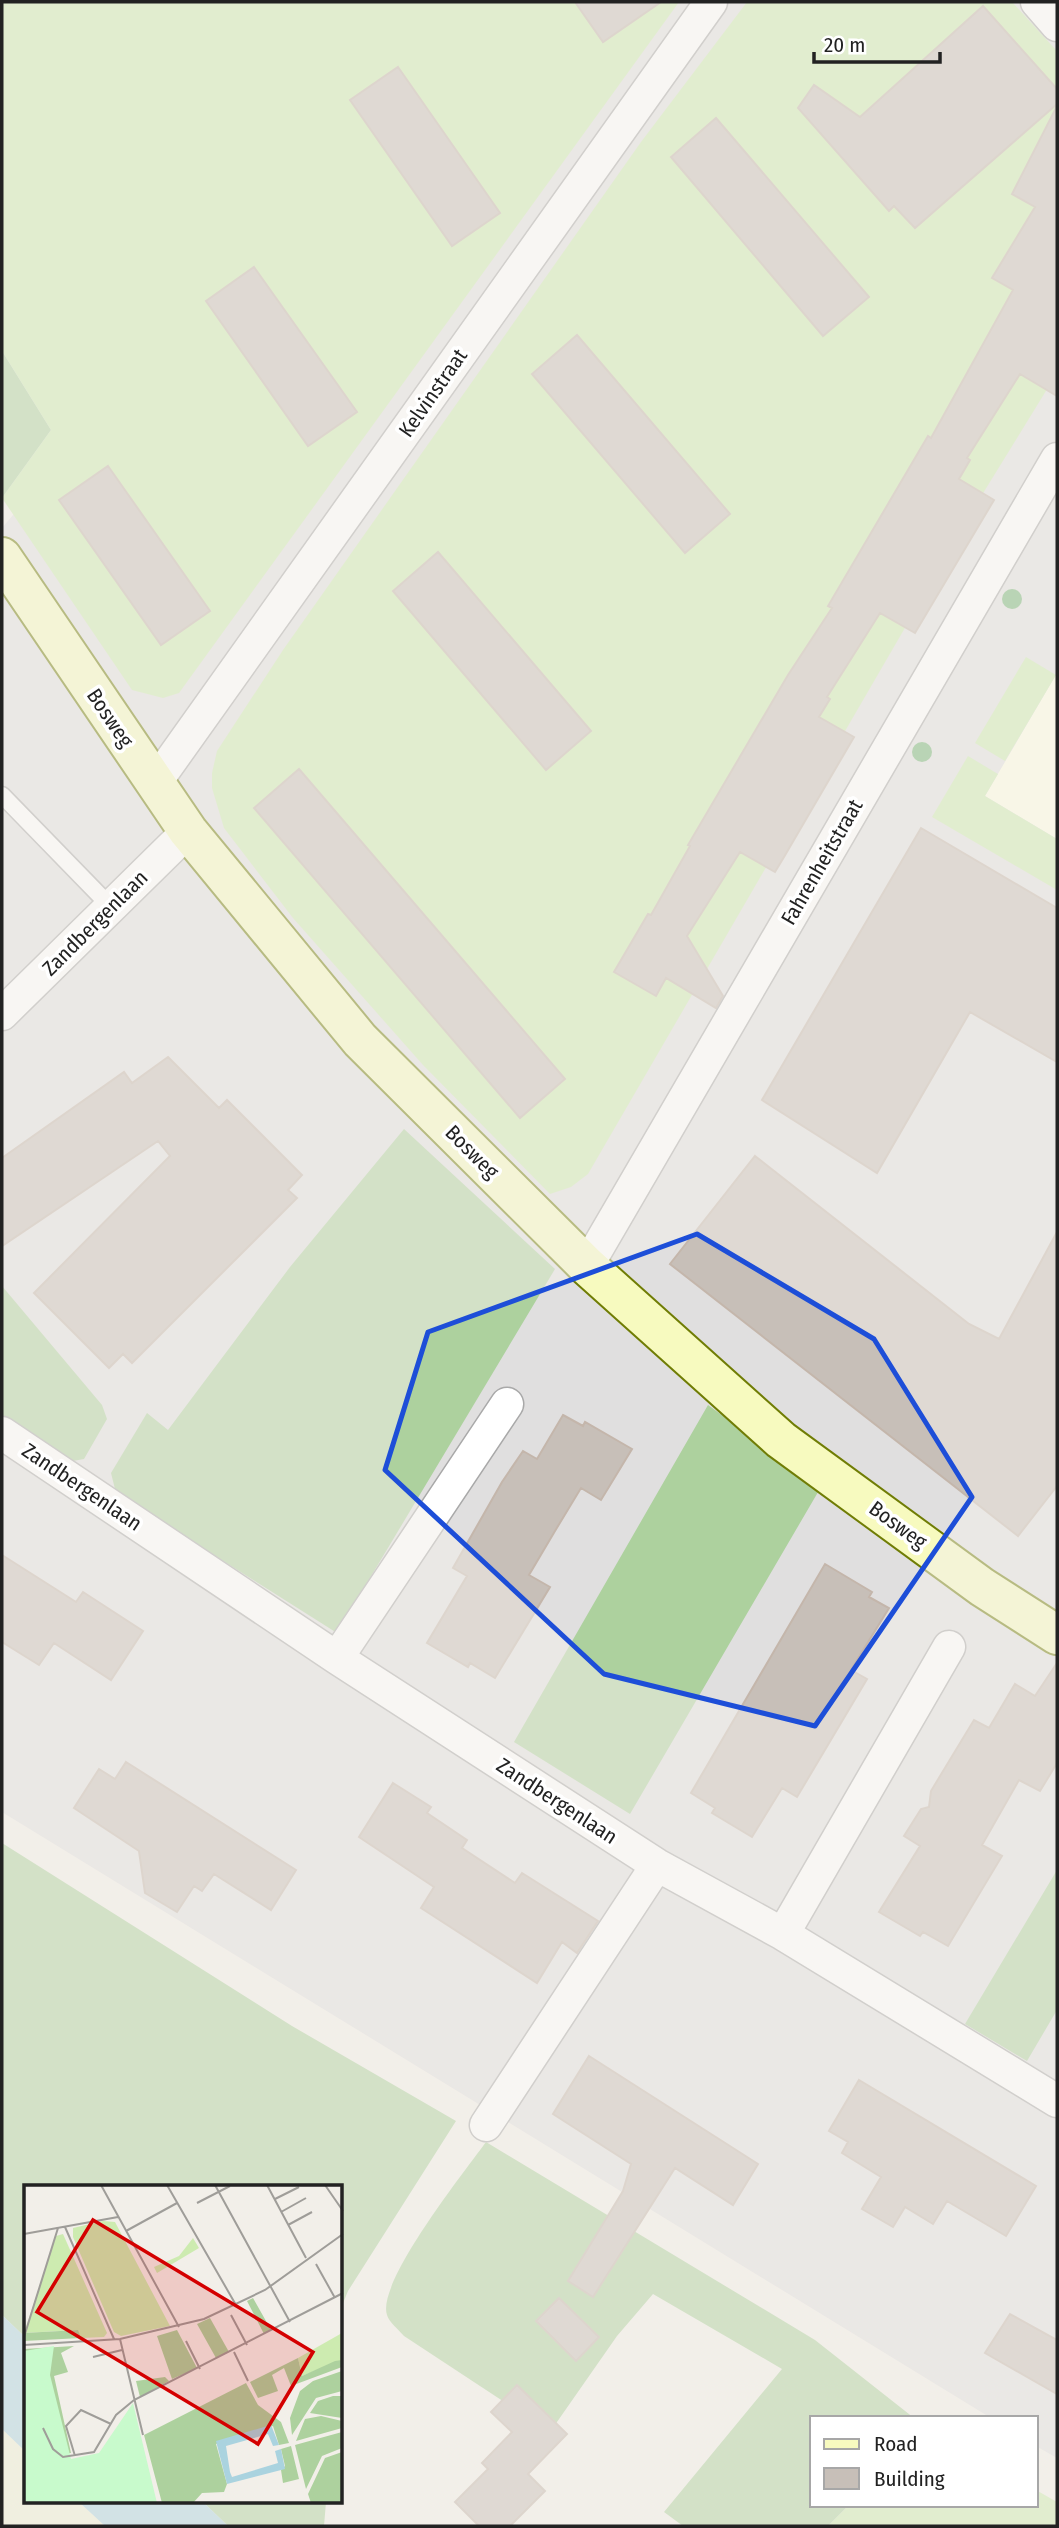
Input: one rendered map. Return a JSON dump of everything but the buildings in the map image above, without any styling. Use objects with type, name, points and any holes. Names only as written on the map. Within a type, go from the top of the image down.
[{"type":"street","name":"Kelvinstraat","points":[[155,783],[711,2]]},
{"type":"street","points":[[1037,2],[1057,25]]},
{"type":"street","name":"Fahrenheitstraat","points":[[587,1266],[1057,459]]},
{"type":"street","name":"Bosweg","points":[[2,557],[188,831],[360,1041],[587,1266],[781,1440],[982,1587],[1057,1635]]},
{"type":"street","name":"Zandbergenlaan","points":[[2,1014],[188,831]]},
{"type":"street","points":[[337,1658],[507,1404]]},
{"type":"street","name":"Zandbergenlaan","points":[[2,1433],[337,1658],[657,1865],[783,1934],[1057,2101]]},
{"type":"street","points":[[783,1934],[949,1647]]},
{"type":"street","points":[[486,2125],[657,1865]]},
{"type":"lane","points":[[2,795],[111,907]]},
{"type":"highlighted area","points":[[697,1234],[874,1339],[972,1497],[815,1726],[604,1674],[385,1470],[428,1332]]},
{"type":"shaded area","points":[[448,2],[1057,2],[1057,2458],[1038,2447],[1038,2416],[988,2416],[2,1812],[2,528]]},
{"type":"shaded area","points":[[1057,673],[1057,839],[985,796]]},
{"type":"shaded area","points":[[2,2429],[24,2450],[24,2504],[81,2504],[105,2526],[2,2526]]},
{"type":"green space","points":[[2,2],[679,2],[179,693],[163,698],[132,690],[2,498],[51,430],[2,351]]},
{"type":"green space","points":[[747,2],[1012,2],[1057,51],[1057,373],[985,490],[588,1174],[571,1187],[550,1194],[423,1065],[293,918],[224,828],[212,788],[212,773],[217,751],[283,650],[641,142]]},
{"type":"green space","points":[[2,351],[51,430],[2,498]]},
{"type":"green space","points":[[1026,657],[1056,675],[1005,761],[975,743]]},
{"type":"green space","points":[[968,756],[998,774],[985,796],[1057,839],[1057,890],[932,817]]},
{"type":"green space","points":[[404,1129],[555,1269],[337,1633],[116,1493],[111,1473],[147,1413],[168,1430],[290,1267]]},
{"type":"green space","points":[[2,1286],[102,1405],[107,1419],[84,1459],[67,1462],[2,1421]]},
{"type":"green space","points":[[708,1405],[821,1487],[630,1814],[514,1742]]},
{"type":"green space","points":[[2,1843],[292,2026],[456,2121],[348,2291],[343,2303],[343,2185],[24,2185],[24,2336],[2,2315]]},
{"type":"green space","points":[[1057,1870],[1057,2010],[1027,2061],[965,2024]]},
{"type":"green space","points":[[486,2142],[815,2340],[911,2416],[810,2416],[810,2507],[847,2507],[828,2526],[683,2526],[664,2512],[782,2369],[653,2294],[617,2336],[550,2432],[404,2336],[387,2315],[387,2300],[395,2279],[424,2227]]},
{"type":"green space","points":[[1038,2491],[1057,2502],[1057,2526],[828,2526],[847,2507],[1038,2507]]},
{"type":"green space","points":[[205,2504],[326,2504],[324,2526],[228,2526]]},
{"type":"water","points":[[2,2315],[24,2336],[24,2450],[2,2429]]},
{"type":"water","points":[[81,2504],[205,2504],[228,2526],[105,2526]]}]
